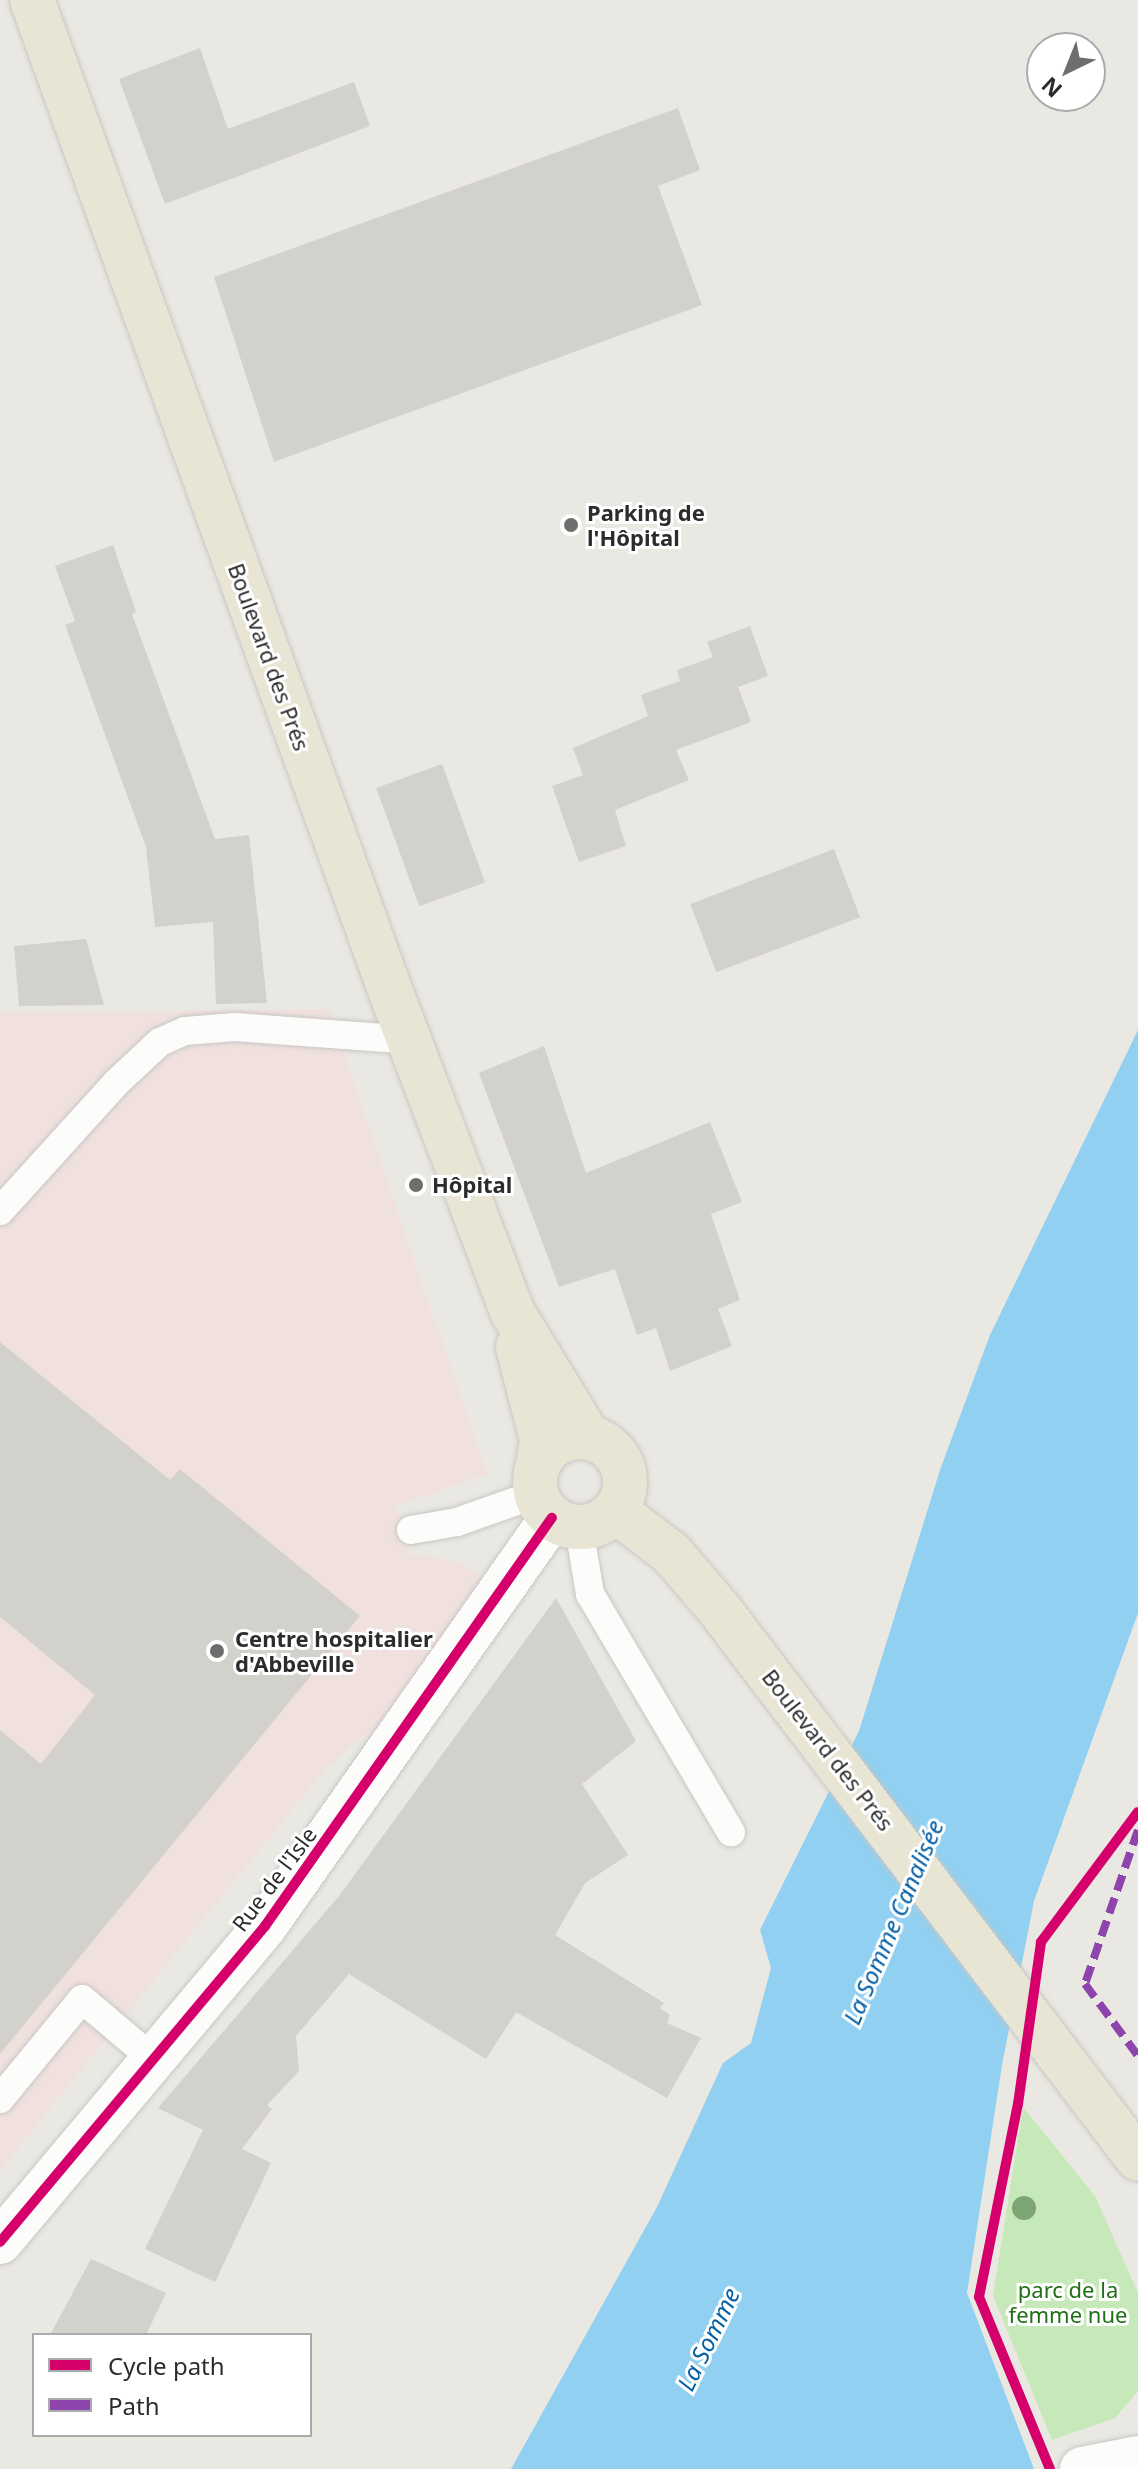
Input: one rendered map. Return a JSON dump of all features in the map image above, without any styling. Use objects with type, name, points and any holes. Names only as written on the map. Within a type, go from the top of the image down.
[{"type":"main road","name":"Boulevard des Prés","points":[[32,0],[410,1040],[513,1313],[589,1438]]},
{"type":"main road","name":"Boulevard des Prés","points":[[513,1313],[521,1365],[564,1503],[672,1554],[803,1716],[1085,2084],[1138,2159]]},
{"type":"main road","points":[[589,1438],[604,1443],[623,1467],[626,1482],[564,1503],[559,1442],[589,1438]]},
{"type":"street","name":"Rue de l'Isle","points":[[0,2242],[153,2059],[335,1832],[564,1503]]},
{"type":"lane","points":[[0,1211],[116,1083],[160,1042],[185,1031],[235,1027],[410,1040]]},
{"type":"lane","points":[[411,1530],[564,1503],[590,1594],[731,1832]]},
{"type":"lane","points":[[0,2099],[82,1999],[153,2059]]},
{"type":"shaded area","name":"Centre hospitalier d'Abbeville","points":[[329,1009],[487,1474],[396,1506],[410,1554],[462,1562],[485,1580],[382,1721],[326,1768],[0,2170],[0,1013]]},
{"type":"green space","name":"parc de la femme nue","points":[[1023,2107],[1095,2196],[1138,2293],[1138,2391],[1115,2418],[1052,2440],[993,2296]]},
{"type":"water","points":[[1138,1030],[1138,1613],[1034,1901],[1002,2065],[967,2293],[1034,2469],[511,2469],[657,2207],[723,2063],[751,2043],[771,1968],[760,1930],[859,1731],[940,1470],[990,1335]]},
{"type":"building","points":[[200,48],[228,129],[354,82],[370,126],[165,204],[119,79]]},
{"type":"building","points":[[678,108],[700,170],[658,186],[702,305],[274,462],[214,277]]},
{"type":"building","points":[[113,545],[136,612],[132,614],[215,839],[249,835],[267,1003],[216,1004],[213,922],[155,927],[146,847],[65,625],[75,621],[55,566]]},
{"type":"building","points":[[750,626],[768,676],[738,687],[751,722],[676,750],[689,780],[615,810],[626,846],[579,862],[552,786],[583,775],[573,748],[648,716],[641,695],[680,681],[677,670],[713,657],[707,642]]},
{"type":"building","points":[[442,764],[485,882],[419,906],[376,788]]},
{"type":"building","points":[[834,849],[860,917],[716,972],[690,904]]},
{"type":"building","points":[[86,939],[104,1005],[19,1006],[14,946]]},
{"type":"building","points":[[544,1046],[586,1173],[710,1122],[742,1202],[711,1214],[740,1300],[718,1309],[732,1346],[670,1371],[656,1328],[637,1335],[615,1269],[559,1287],[479,1073]]},
{"type":"building","points":[[0,1342],[170,1480],[180,1469],[360,1616],[0,2054],[0,1730],[41,1764],[95,1695],[0,1617]]},
{"type":"building","points":[[556,1598],[636,1741],[582,1784],[628,1855],[585,1883],[555,1935],[664,2003],[660,2008],[670,2015],[667,2023],[701,2038],[667,2098],[516,2012],[486,2059],[349,1974],[296,2036],[299,2071],[267,2105],[272,2109],[242,2149],[271,2163],[215,2282],[145,2249],[203,2130],[158,2108],[339,1896]]},
{"type":"building","points":[[91,2259],[166,2293],[147,2333],[51,2333]]},
{"type":"marked path","points":[[1138,1830],[1085,1984],[1138,2056]]},
{"type":"cycle path","points":[[0,2242],[265,1926],[552,1518]]},
{"type":"cycle path","points":[[1050,2469],[979,2297],[1018,2104],[1041,1942],[1138,1812]]},
{"type":"place","name":"Parking de l'Hôpital","points":[[571,525]]},
{"type":"place","name":"Hôpital","points":[[416,1185]]},
{"type":"place","name":"Centre hospitalier d'Abbeville","points":[[217,1651]]},
{"type":"water label","name":"La Somme Canalisée","points":[[893,1922]]},
{"type":"water label","name":"La Somme","points":[[708,2339]]}]
